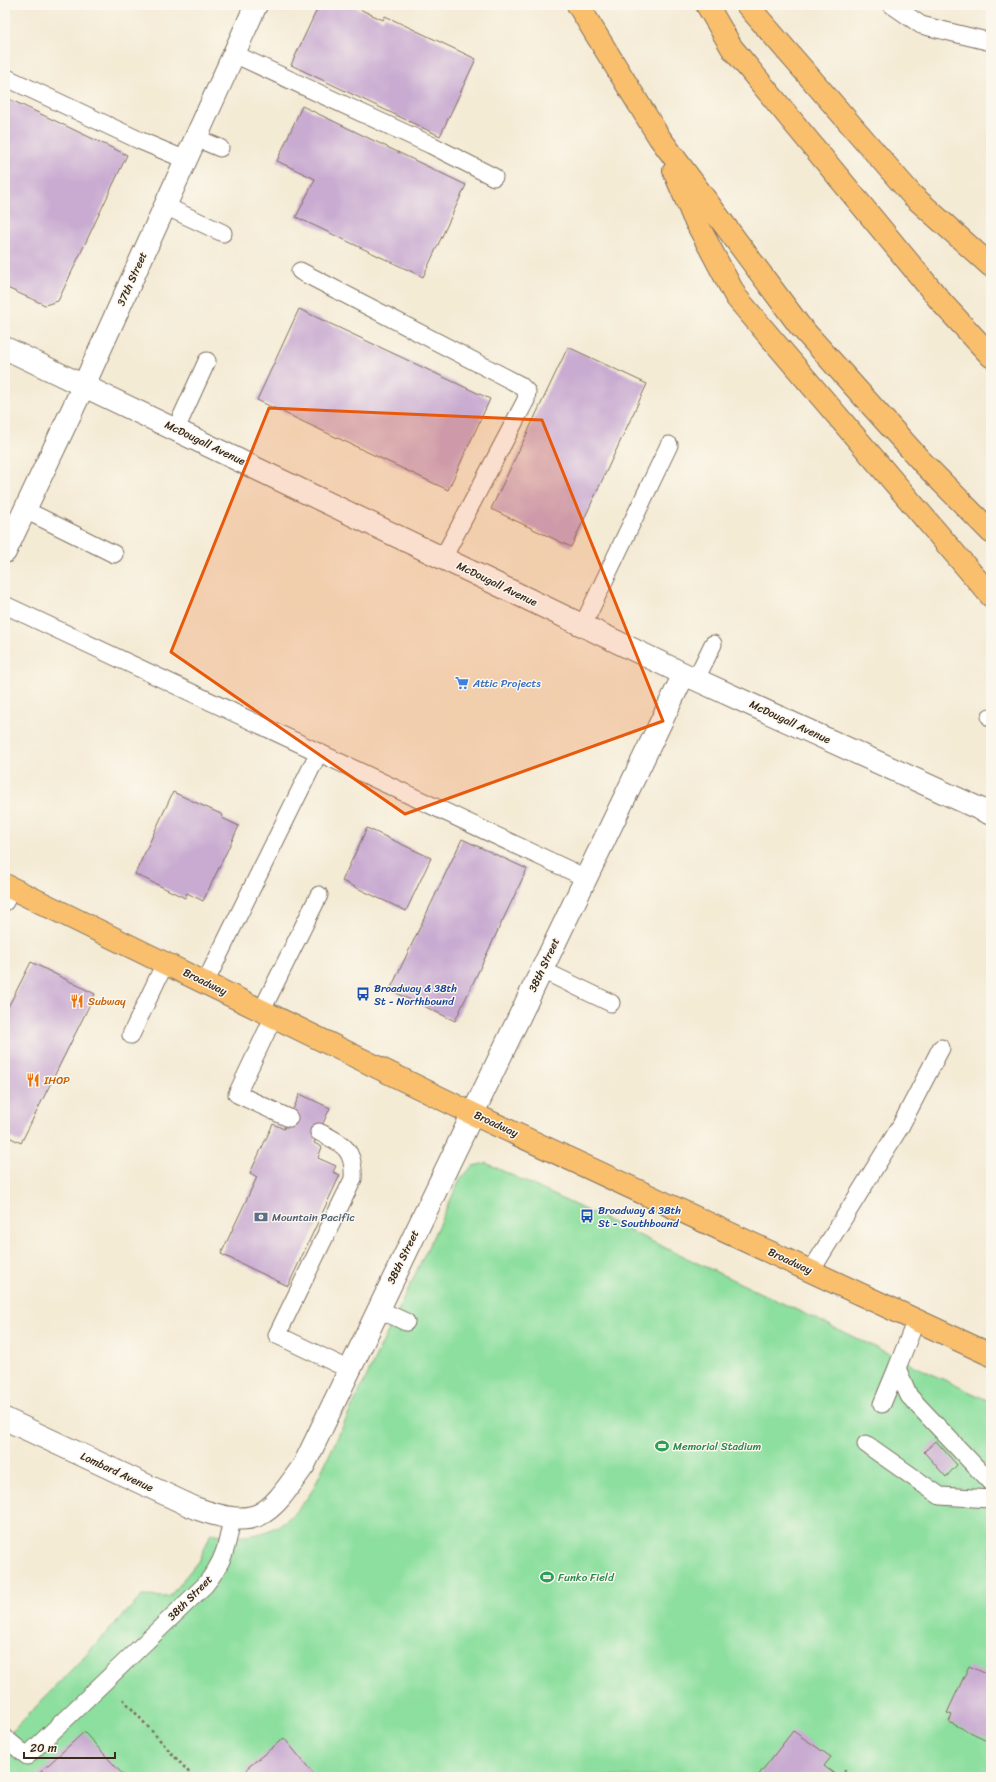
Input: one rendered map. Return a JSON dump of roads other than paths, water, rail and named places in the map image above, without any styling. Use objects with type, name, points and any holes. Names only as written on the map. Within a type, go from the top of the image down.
[{"type":"main road","points":[[578,5],[659,137],[799,325],[922,462],[991,532]]},
{"type":"main road","points":[[707,5],[732,48],[943,304],[991,356]]},
{"type":"main road","points":[[747,5],[912,196],[991,266]]},
{"type":"main road","points":[[659,137],[694,216],[736,297],[991,596]]},
{"type":"main road","name":"Broadway","points":[[7,892],[165,963],[473,1114],[991,1355]]},
{"type":"street","name":"37th Street","points":[[5,552],[84,386],[256,5]]},
{"type":"street","name":"McDougall Avenue","points":[[5,348],[690,677],[991,814]]},
{"type":"street","name":"38th Street","points":[[232,1518],[255,1517],[265,1512],[274,1505],[304,1465],[348,1370],[586,878],[690,677]]},
{"type":"street","name":"Lombard Avenue","points":[[5,1420],[195,1508],[232,1518]]},
{"type":"lane","points":[[892,5],[921,24],[991,42]]},
{"type":"lane","points":[[234,54],[431,145],[494,177]]},
{"type":"lane","points":[[5,77],[141,141],[186,160]]},
{"type":"lane","points":[[196,138],[220,148]]},
{"type":"lane","points":[[165,206],[223,233]]},
{"type":"lane","points":[[300,271],[520,385],[527,392],[526,400],[443,558]]},
{"type":"lane","points":[[176,429],[207,361]]},
{"type":"lane","points":[[583,625],[669,445]]},
{"type":"lane","points":[[25,510],[114,554]]},
{"type":"lane","points":[[5,606],[586,878]]},
{"type":"lane","points":[[690,677],[714,644]]},
{"type":"lane","points":[[205,983],[319,752]]},
{"type":"lane","points":[[288,1118],[237,1094],[268,1013],[319,895]]},
{"type":"lane","points":[[130,1035],[165,963]]},
{"type":"lane","points":[[542,970],[611,1003]]},
{"type":"lane","points":[[811,1271],[900,1127],[941,1048]]},
{"type":"lane","points":[[319,1132],[343,1144],[350,1154],[354,1166],[353,1179],[277,1336],[348,1370]]},
{"type":"lane","points":[[378,1309],[406,1322]]},
{"type":"lane","points":[[882,1404],[916,1320]]},
{"type":"lane","points":[[897,1368],[908,1396],[991,1483]]},
{"type":"lane","points":[[866,1444],[940,1496],[991,1499]]},
{"type":"lane","name":"38th Street","points":[[5,1738],[28,1756],[107,1680],[205,1585],[218,1569],[225,1552],[232,1518]]},
{"type":"place","name":"Attic Projects","points":[[462,683]]},
{"type":"place","name":"Broadway & 38th St - Northbound","points":[[363,994]]},
{"type":"place","name":"Subway","points":[[77,1001]]},
{"type":"place","name":"IHOP","points":[[33,1080]]},
{"type":"place","name":"Broadway & 38th St - Southbound","points":[[587,1216]]},
{"type":"place","name":"Mountain Pacific","points":[[261,1217]]},
{"type":"place","name":"Memorial Stadium","points":[[662,1446]]},
{"type":"place","name":"Funko Field","points":[[547,1577]]}]
